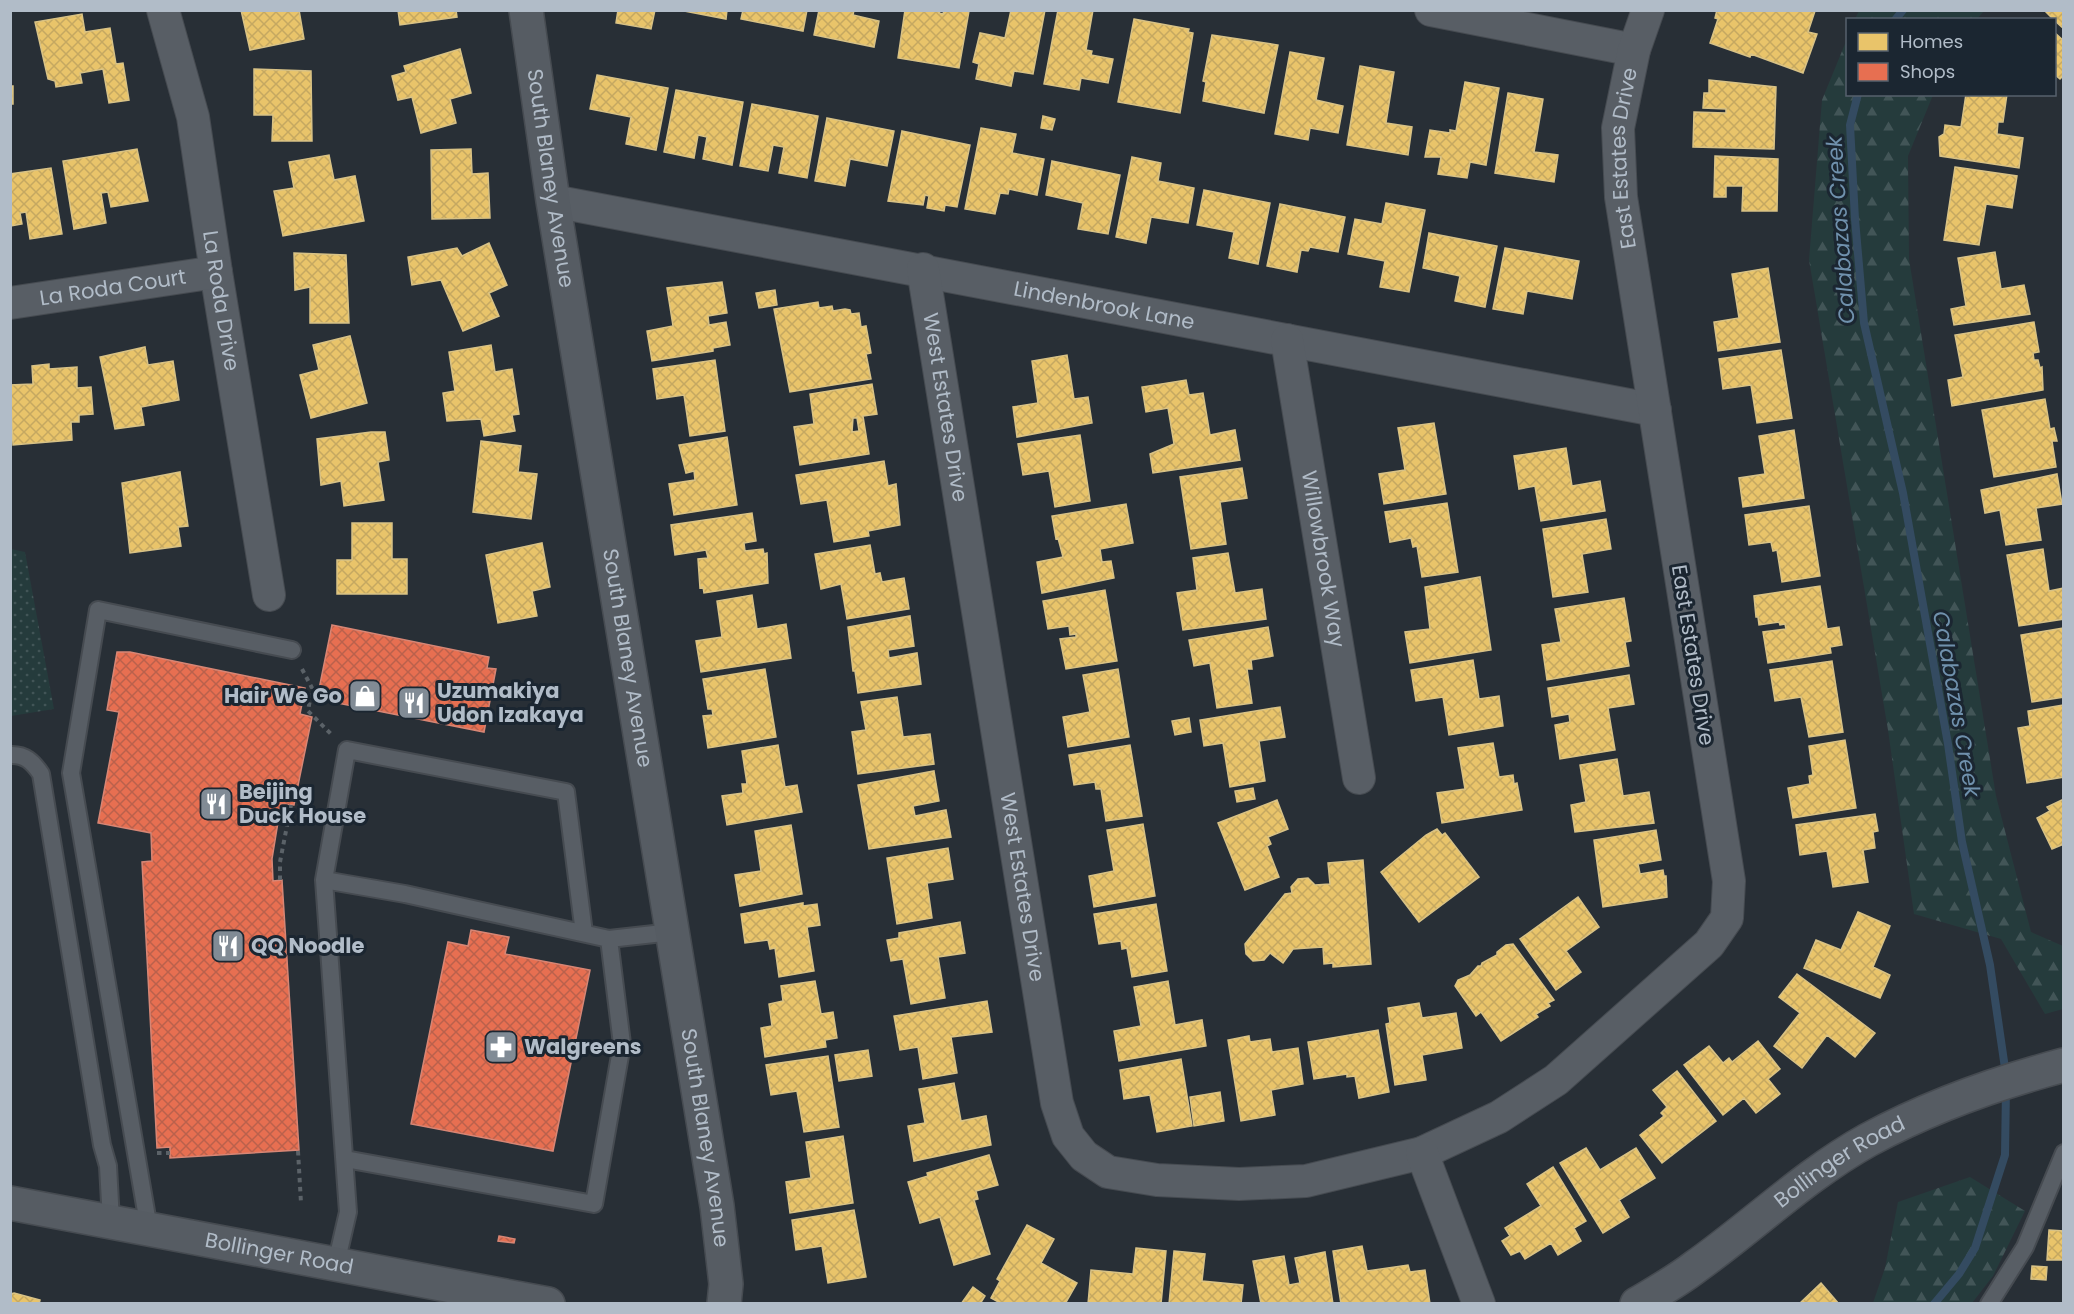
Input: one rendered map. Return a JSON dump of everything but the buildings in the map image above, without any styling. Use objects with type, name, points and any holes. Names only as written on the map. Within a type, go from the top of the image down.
[{"type":"street","name":"La Roda Drive","points":[[163,10],[193,117],[269,595]]},
{"type":"street","name":"South Blaney Avenue","points":[[526,10],[553,201],[717,1206],[726,1284],[724,1304]]},
{"type":"street","points":[[1431,10],[1634,50]]},
{"type":"street","name":"East Estates Drive","points":[[1422,1153],[1499,1117],[1556,1080],[1709,944],[1727,918],[1729,881],[1621,197],[1618,128],[1634,50],[1648,10]]},
{"type":"street","name":"Lindenbrook Lane","points":[[553,201],[922,269],[1655,410]]},
{"type":"street","name":"West Estates Drive","points":[[922,269],[1056,1103],[1068,1136],[1084,1156],[1108,1172],[1180,1181],[1239,1184],[1306,1181],[1422,1153]]},
{"type":"street","name":"La Roda Court","points":[[10,303],[216,272]]},
{"type":"street","name":"Willowbrook Way","points":[[1287,340],[1359,778]]},
{"type":"street","name":"Bollinger Road","points":[[1637,1304],[1695,1268],[1806,1180],[1867,1141],[1956,1100],[2058,1070]]},
{"type":"street","points":[[1422,1153],[1479,1304]]},
{"type":"street","name":"Bollinger Road","points":[[10,1203],[548,1304]]},
{"type":"lane","points":[[149,1229],[71,773],[98,610],[292,650]]},
{"type":"lane","points":[[336,1264],[348,1212],[324,880],[347,750],[566,792],[584,933]]},
{"type":"lane","points":[[10,755],[18,754],[32,761],[41,774],[102,1145],[108,1166],[111,1221]]},
{"type":"lane","points":[[324,880],[405,894],[609,939],[672,932]]},
{"type":"lane","points":[[345,1159],[594,1204],[622,1044],[609,939]]},
{"type":"lane","points":[[1989,1304],[2025,1247],[2064,1153]]},
{"type":"path","points":[[292,650],[312,688],[308,713],[347,750]]},
{"type":"path","points":[[280,880],[280,862],[291,805]]},
{"type":"path","points":[[298,1151],[301,1203]]},
{"type":"path","points":[[154,1153],[170,1153]]},
{"type":"green space","points":[[1859,10],[1984,11],[1978,18],[1855,18]]},
{"type":"green space","points":[[1846,41],[1846,96],[1933,96],[1908,156],[1909,259],[1996,796],[2031,932],[2063,946],[2063,1009],[2045,1014],[2001,939],[1914,914],[1888,730],[1809,260],[1822,100]]},
{"type":"green space","points":[[11,549],[25,552],[54,709],[11,716]]},
{"type":"green space","points":[[1970,1177],[2025,1211],[1993,1276],[1972,1303],[1873,1303],[1885,1268],[1898,1202]]},
{"type":"waterway","name":"Calabazas Creek","points":[[1897,18],[1903,10]]},
{"type":"waterway","name":"Calabazas Creek","points":[[1857,96],[1850,125],[1864,323],[1903,493],[1948,744],[1962,842],[1990,965],[2006,1075]]},
{"type":"waterway","name":"Calabazas Creek","points":[[1934,1304],[1959,1274],[1975,1248],[2005,1155],[2006,1088]]},
{"type":"place","name":"Hair We Go","points":[[365,696]]},
{"type":"place","name":"Uzumakiya Udon Izakaya","points":[[414,703]]},
{"type":"place","name":"Beijing Duck House","points":[[216,804]]},
{"type":"place","name":"QQ Noodle","points":[[228,946]]},
{"type":"place","name":"Walgreens","points":[[501,1047]]}]
